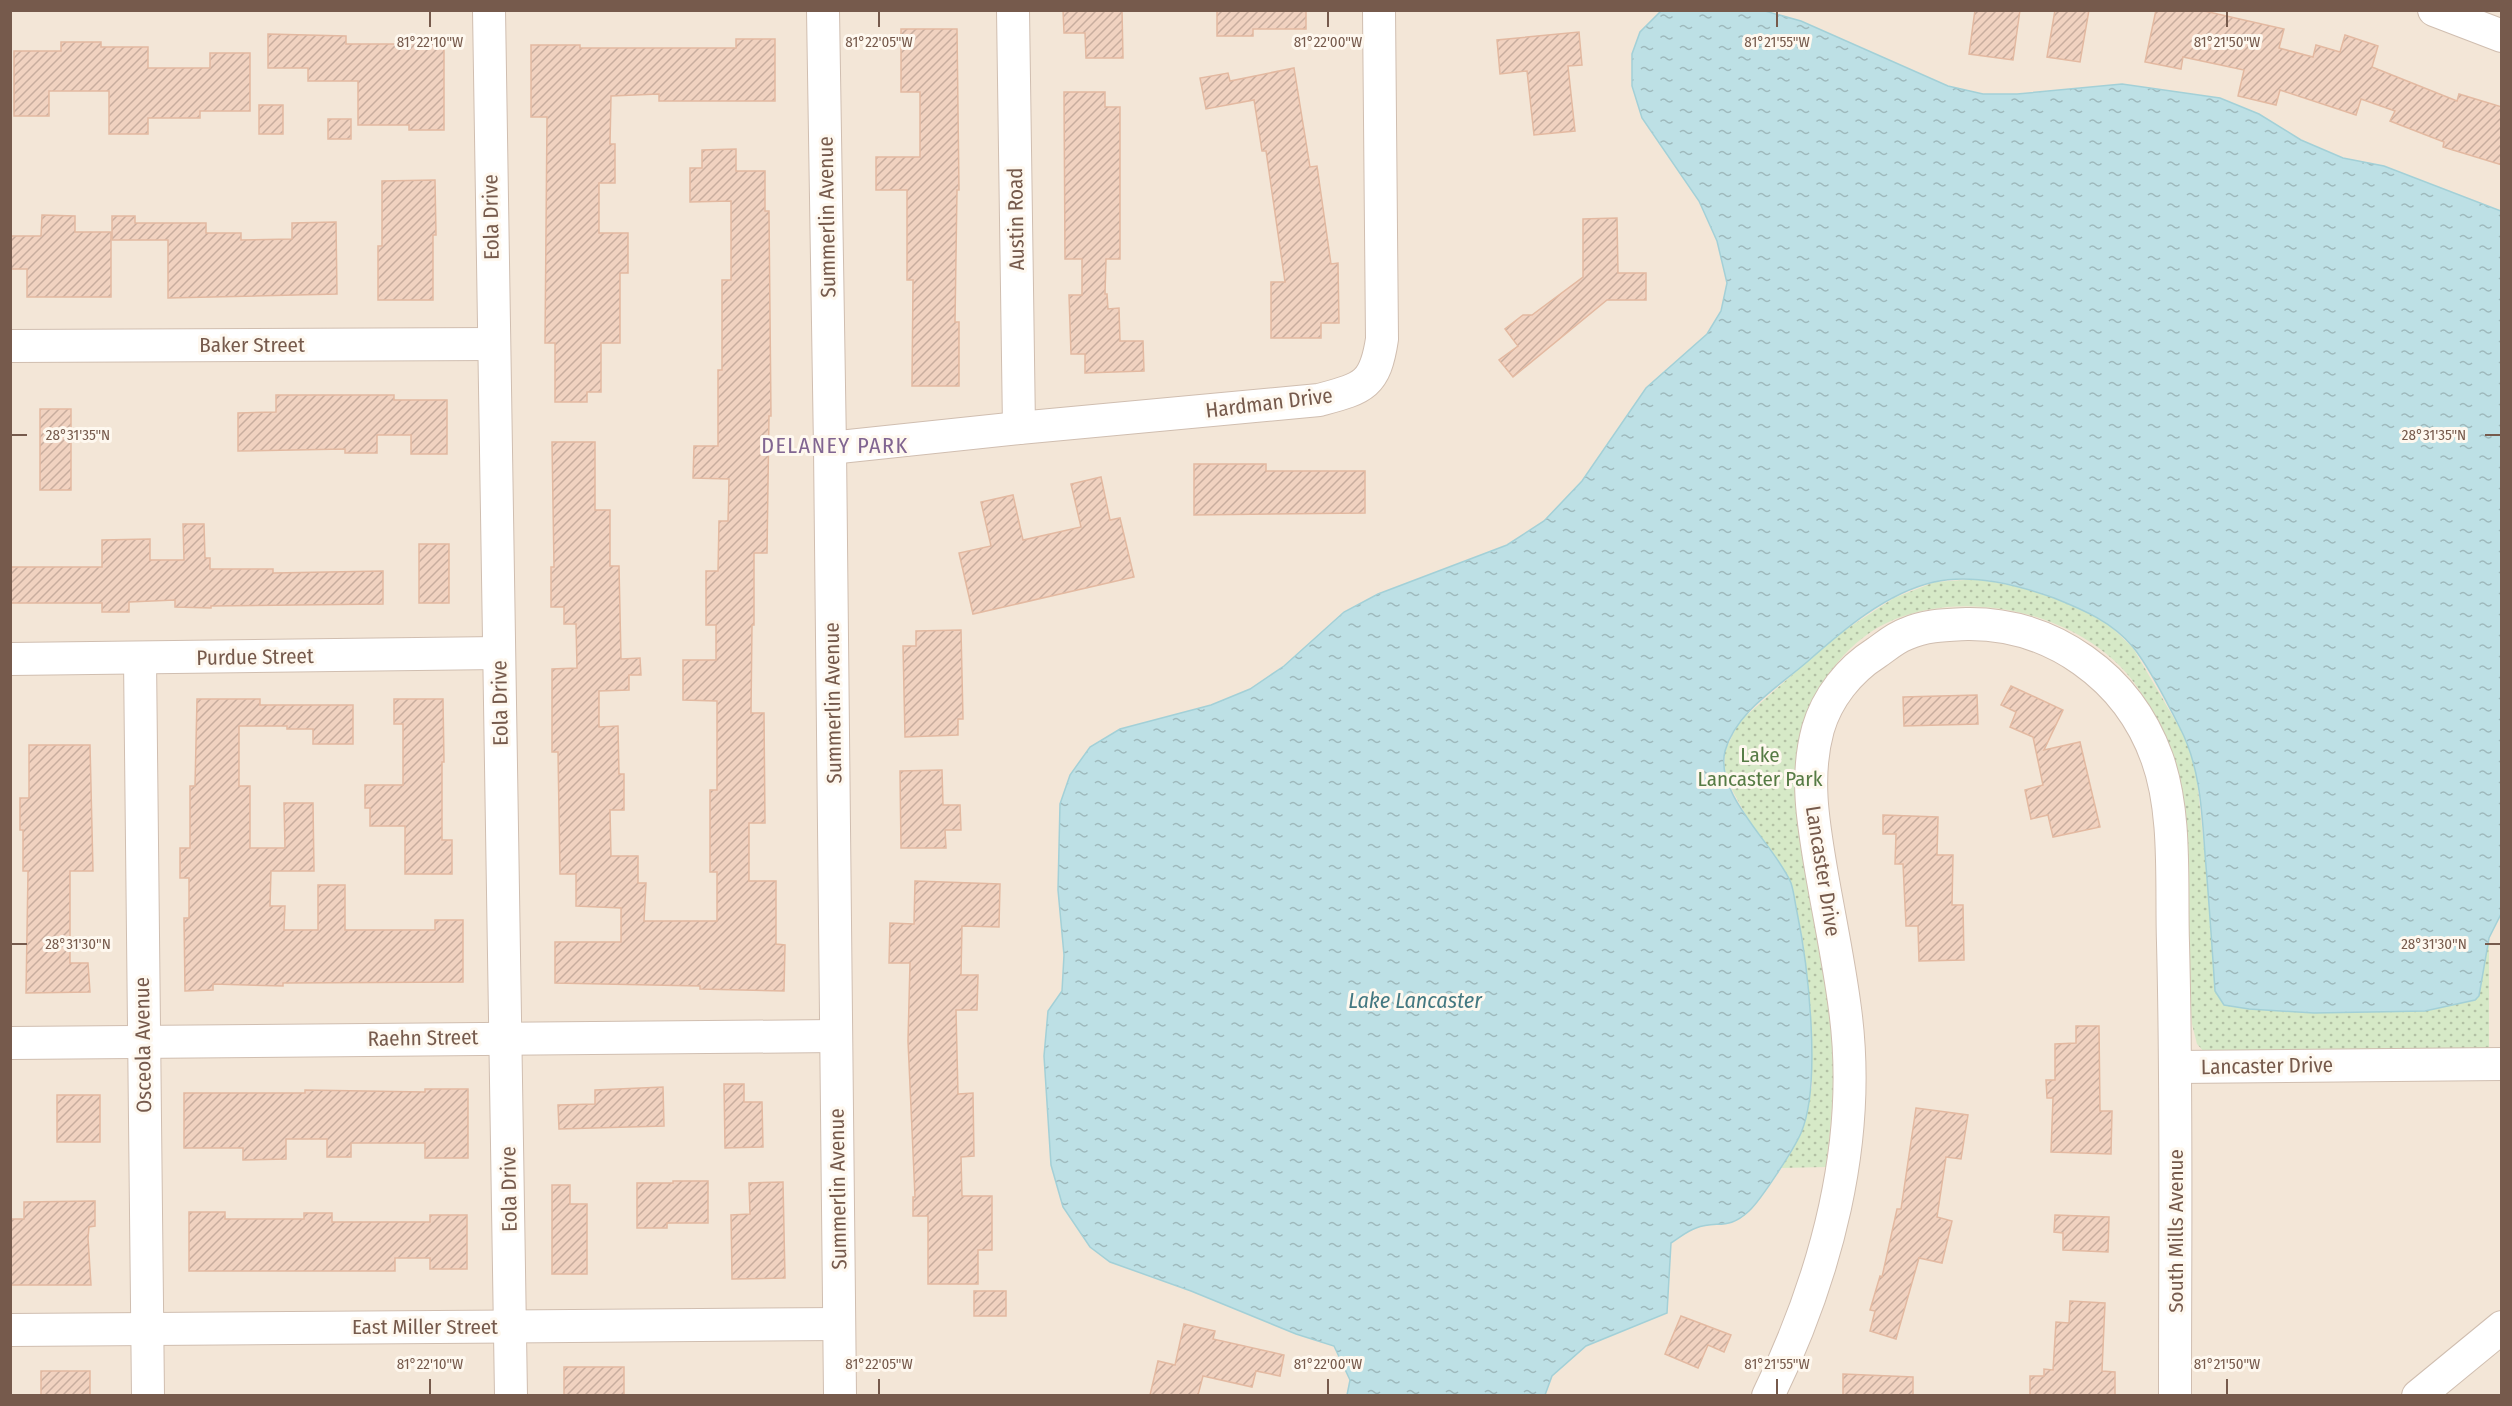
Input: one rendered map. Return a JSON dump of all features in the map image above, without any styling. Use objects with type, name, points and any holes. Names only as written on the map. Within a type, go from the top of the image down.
[{"type":"street","name":"Eola Drive","points":[[489,10],[511,1395]]},
{"type":"street","name":"Summerlin Avenue","points":[[823,10],[840,1395]]},
{"type":"street","name":"Austin Road","points":[[1013,10],[1019,428]]},
{"type":"street","name":"Hardman Drive","points":[[830,448],[1319,400],[1347,393],[1370,380],[1379,364],[1383,339],[1379,10]]},
{"type":"street","points":[[2434,10],[2502,36]]},
{"type":"street","name":"Baker Street","points":[[10,346],[493,344]]},
{"type":"street","name":"Lancaster Drive","points":[[1768,1395],[1806,1304],[1825,1244],[1839,1190],[1849,1119],[1851,1064],[1845,1008],[1811,813],[1811,765],[1819,724],[1837,688],[1867,659],[1904,634],[1936,625],[1987,624],[2036,634],[2080,657],[2119,690],[2142,721],[2158,761],[2168,806],[2176,1067],[2502,1064]]},
{"type":"street","name":"Purdue Street","points":[[10,658],[499,653]]},
{"type":"street","name":"Osceola Avenue","points":[[140,658],[148,1395]]},
{"type":"street","name":"Raehn Street","points":[[10,1043],[836,1036]]},
{"type":"street","name":"South Mills Avenue","points":[[2175,1395],[2176,1067]]},
{"type":"street","name":"East Miller Street","points":[[10,1330],[839,1324]]},
{"type":"street","points":[[2418,1395],[2502,1327]]},
{"type":"shaded area","points":[[10,11],[2501,11],[2501,1395],[11,1395]]},
{"type":"green space","name":"Lake Lancaster Park","points":[[1980,579],[2032,590],[2077,607],[2106,622],[2133,648],[2186,739],[2196,771],[2209,893],[2425,1011],[2475,1000],[2479,996],[2489,938],[2489,1050],[2206,1054],[2197,1044],[2192,1024],[2174,769],[2168,747],[2147,703],[2127,674],[2101,650],[2070,631],[2036,617],[1999,609],[1963,606],[1927,610],[1893,620],[1877,628],[1850,649],[1827,676],[1818,691],[1800,741],[1796,777],[1797,795],[1831,1016],[1834,1054],[1833,1092],[1826,1167],[1780,1168],[1812,1087],[1809,1003],[1803,941],[1791,883],[1749,821],[1730,786],[1724,771],[1725,751],[1739,722],[1836,636],[1894,598],[1935,582]]},
{"type":"water","name":"Lake Lancaster","points":[[1661,11],[1765,11],[1801,21],[1948,86],[1983,94],[2017,94],[2122,84],[2220,98],[2259,114],[2301,140],[2343,158],[2384,166],[2501,211],[2501,914],[2489,938],[2479,996],[2475,1000],[2425,1011],[2314,1013],[2224,1005],[2215,991],[2203,822],[2196,773],[2180,728],[2139,655],[2116,630],[2097,618],[2054,598],[2026,589],[1995,582],[1964,579],[1934,582],[1916,587],[1866,614],[1759,701],[1738,724],[1725,751],[1724,768],[1737,802],[1791,883],[1809,992],[1812,1056],[1807,1112],[1801,1133],[1769,1186],[1742,1217],[1729,1223],[1696,1228],[1671,1243],[1667,1313],[1586,1346],[1552,1376],[1545,1395],[1347,1395],[1350,1380],[1334,1346],[1296,1334],[1191,1291],[1110,1262],[1090,1247],[1063,1207],[1051,1165],[1044,1056],[1048,1011],[1062,991],[1064,955],[1058,890],[1060,804],[1070,775],[1090,747],[1120,729],[1211,705],[1250,689],[1284,666],[1344,612],[1378,594],[1507,545],[1544,521],[1582,481],[1646,388],[1707,334],[1721,311],[1727,283],[1717,241],[1699,201],[1642,118],[1632,86],[1632,54],[1640,32]]},
{"type":"building","points":[[1063,10],[1122,10],[1123,58],[1086,58],[1085,33],[1064,33]]},
{"type":"building","points":[[1217,10],[1306,10],[1306,29],[1253,29],[1253,36],[1217,36]]},
{"type":"building","points":[[1975,10],[2020,10],[2013,60],[1969,54]]},
{"type":"building","points":[[2055,10],[2089,10],[2080,62],[2047,57]]},
{"type":"building","points":[[2156,10],[2200,10],[2284,29],[2279,48],[2313,57],[2316,45],[2340,52],[2345,35],[2378,46],[2372,67],[2457,101],[2459,94],[2502,107],[2502,165],[2443,147],[2444,142],[2390,121],[2395,111],[2361,99],[2356,115],[2280,90],[2276,105],[2238,96],[2244,70],[2183,57],[2181,69],[2145,62]]},
{"type":"building","points":[[901,29],[957,29],[959,190],[957,190],[955,322],[959,322],[959,386],[912,386],[913,280],[907,280],[907,190],[876,190],[876,157],[920,157],[920,92],[901,92]]},
{"type":"building","points":[[1579,32],[1582,65],[1568,66],[1575,131],[1534,135],[1527,71],[1500,74],[1497,40]]},
{"type":"building","points":[[268,34],[346,36],[346,44],[409,44],[409,37],[444,37],[444,130],[409,130],[409,125],[358,125],[358,81],[308,81],[308,68],[268,68]]},
{"type":"building","points":[[736,39],[775,39],[775,101],[659,101],[659,94],[611,96],[610,144],[615,144],[615,183],[599,183],[599,233],[628,233],[628,273],[620,273],[620,343],[601,343],[601,392],[587,392],[587,402],[555,402],[555,343],[545,343],[547,117],[531,117],[531,45],[580,45],[580,48],[736,48]]},
{"type":"building","points":[[61,42],[101,42],[101,47],[148,47],[148,68],[210,68],[210,53],[250,53],[250,111],[200,111],[200,118],[148,118],[148,134],[109,134],[109,91],[49,91],[49,116],[14,116],[14,51],[61,51]]},
{"type":"building","points":[[1294,68],[1310,167],[1317,166],[1331,264],[1338,263],[1339,323],[1321,323],[1321,338],[1271,338],[1271,282],[1285,282],[1266,151],[1262,151],[1254,100],[1206,109],[1200,78],[1228,73],[1230,81]]},
{"type":"building","points":[[1064,92],[1105,92],[1105,107],[1120,107],[1120,259],[1106,259],[1105,294],[1107,294],[1108,309],[1119,308],[1120,341],[1143,341],[1144,371],[1085,373],[1085,354],[1071,354],[1069,295],[1082,295],[1082,259],[1065,259]]},
{"type":"building","points":[[259,105],[283,105],[283,134],[259,134]]},
{"type":"building","points":[[328,119],[351,119],[351,139],[328,139]]},
{"type":"building","points":[[736,149],[736,171],[765,171],[765,211],[769,211],[771,416],[769,416],[767,553],[754,553],[751,713],[764,713],[765,823],[749,823],[749,881],[776,881],[776,944],[785,945],[784,991],[700,989],[700,986],[555,983],[555,942],[621,942],[621,908],[576,906],[576,874],[560,874],[558,752],[552,752],[552,669],[577,668],[576,624],[564,624],[564,607],[551,607],[551,567],[554,567],[552,442],[595,442],[595,510],[610,510],[610,566],[619,566],[621,659],[640,658],[641,675],[629,675],[629,690],[599,691],[599,727],[618,726],[619,774],[624,774],[624,810],[610,810],[611,856],[638,856],[638,883],[646,883],[644,921],[717,921],[717,872],[710,872],[710,790],[717,790],[717,701],[683,700],[683,660],[716,660],[716,625],[706,625],[706,571],[718,571],[719,521],[728,521],[729,479],[693,478],[694,446],[718,446],[718,370],[722,370],[722,280],[731,280],[731,201],[690,202],[690,168],[702,168],[702,150]]},
{"type":"building","points":[[435,180],[436,235],[433,235],[433,300],[378,300],[378,246],[382,246],[382,181]]},
{"type":"building","points":[[42,215],[75,216],[75,232],[111,232],[111,297],[27,297],[27,269],[11,269],[11,236],[41,236]]},
{"type":"building","points":[[112,216],[135,216],[135,223],[206,223],[206,233],[241,233],[241,240],[292,239],[292,223],[336,222],[337,294],[168,298],[168,240],[112,240]]},
{"type":"building","points":[[1617,218],[1618,273],[1646,273],[1646,300],[1607,300],[1513,377],[1499,360],[1518,346],[1505,329],[1523,315],[1532,315],[1583,277],[1583,219]]},
{"type":"building","points":[[276,395],[394,395],[394,400],[447,400],[447,454],[411,454],[411,435],[377,435],[377,453],[345,453],[345,449],[238,451],[238,413],[276,412]]},
{"type":"building","points":[[40,409],[71,409],[71,490],[40,490]]},
{"type":"building","points":[[1194,464],[1266,464],[1266,471],[1365,471],[1365,513],[1194,515]]},
{"type":"building","points":[[1101,477],[1110,520],[1120,518],[1134,577],[973,614],[959,553],[991,546],[981,502],[1013,495],[1023,540],[1081,527],[1071,484]]},
{"type":"building","points":[[183,524],[204,524],[205,558],[210,558],[210,569],[273,569],[273,573],[383,571],[383,604],[211,606],[211,608],[175,607],[175,600],[129,602],[129,612],[102,612],[102,603],[10,603],[10,567],[102,567],[102,540],[150,539],[150,560],[184,560]]},
{"type":"building","points":[[419,544],[449,544],[449,603],[419,603]]},
{"type":"building","points":[[961,630],[963,719],[958,719],[958,735],[905,737],[903,646],[916,646],[916,631]]},
{"type":"building","points":[[2011,686],[2063,710],[2044,750],[2080,742],[2100,827],[2053,837],[2048,815],[2031,819],[2025,790],[2043,785],[2033,737],[2010,727],[2016,712],[2001,705]]},
{"type":"building","points":[[1977,695],[1978,724],[1904,726],[1903,697]]},
{"type":"building","points":[[197,699],[260,699],[260,705],[353,705],[353,744],[313,744],[313,729],[287,729],[287,726],[239,726],[239,786],[250,786],[250,848],[285,848],[284,803],[313,803],[314,871],[271,871],[270,906],[285,906],[284,930],[318,930],[318,885],[345,885],[345,930],[435,930],[435,920],[463,920],[463,982],[283,983],[283,986],[213,984],[213,990],[185,991],[184,918],[189,918],[189,878],[180,878],[180,848],[190,848],[190,786],[195,786]]},
{"type":"building","points":[[394,699],[443,699],[442,840],[452,840],[452,874],[405,874],[405,826],[370,826],[370,808],[365,808],[365,785],[403,785],[403,724],[394,724]]},
{"type":"building","points":[[29,745],[90,745],[93,871],[70,871],[70,963],[88,963],[90,992],[26,993],[28,871],[23,871],[20,798],[29,798]]},
{"type":"building","points":[[942,770],[943,805],[960,805],[961,830],[945,830],[946,848],[901,848],[900,771]]},
{"type":"building","points":[[1883,815],[1938,817],[1937,855],[1953,855],[1952,905],[1963,905],[1964,960],[1919,961],[1918,926],[1906,926],[1903,864],[1895,864],[1896,834],[1883,834]]},
{"type":"building","points":[[915,881],[1000,884],[999,927],[962,926],[961,975],[978,975],[977,1010],[956,1010],[958,1094],[973,1093],[974,1156],[961,1157],[962,1196],[992,1196],[992,1250],[978,1250],[978,1284],[928,1284],[928,1216],[913,1216],[913,1197],[915,1197],[908,1041],[910,963],[889,963],[890,923],[914,924]]},
{"type":"building","points":[[2076,1026],[2099,1026],[2100,1111],[2112,1111],[2111,1154],[2051,1152],[2053,1098],[2047,1098],[2046,1080],[2055,1080],[2055,1044],[2076,1043]]},
{"type":"building","points":[[724,1084],[744,1084],[744,1102],[762,1102],[763,1147],[725,1148]]},
{"type":"building","points":[[663,1087],[664,1126],[559,1129],[558,1105],[595,1104],[595,1090]]},
{"type":"building","points":[[425,1089],[468,1089],[468,1158],[425,1158],[425,1143],[351,1143],[351,1157],[327,1157],[327,1139],[286,1139],[286,1159],[243,1160],[243,1148],[184,1148],[184,1093],[305,1093],[305,1090],[425,1092]]},
{"type":"building","points":[[57,1095],[100,1095],[100,1142],[57,1142]]},
{"type":"building","points":[[1916,1108],[1968,1115],[1961,1159],[1946,1157],[1937,1217],[1952,1221],[1942,1263],[1919,1258],[1896,1339],[1870,1331],[1875,1311],[1870,1310],[1880,1276],[1882,1277],[1897,1209],[1901,1209]]},
{"type":"building","points":[[673,1181],[708,1181],[708,1223],[667,1223],[667,1228],[637,1228],[637,1183],[673,1183]]},
{"type":"building","points":[[783,1182],[785,1278],[732,1279],[731,1215],[750,1214],[749,1183]]},
{"type":"building","points":[[552,1185],[570,1185],[570,1204],[587,1204],[587,1274],[552,1274]]},
{"type":"building","points":[[95,1201],[95,1226],[89,1227],[88,1238],[91,1285],[10,1285],[10,1219],[24,1219],[24,1202]]},
{"type":"building","points":[[189,1212],[225,1212],[225,1219],[304,1219],[304,1213],[332,1213],[332,1222],[430,1222],[430,1215],[467,1215],[467,1269],[430,1269],[430,1258],[395,1258],[395,1271],[189,1271]]},
{"type":"building","points":[[2055,1215],[2109,1217],[2108,1252],[2063,1250],[2063,1233],[2054,1232]]},
{"type":"building","points":[[974,1291],[1006,1291],[1006,1316],[974,1316]]},
{"type":"building","points":[[2070,1301],[2105,1303],[2102,1371],[2115,1372],[2115,1395],[2030,1395],[2030,1376],[2044,1376],[2044,1369],[2053,1370],[2056,1322],[2069,1323]]},
{"type":"building","points":[[1681,1316],[1731,1335],[1724,1352],[1708,1345],[1698,1368],[1665,1354]]},
{"type":"building","points":[[1184,1324],[1215,1331],[1213,1339],[1284,1355],[1280,1376],[1256,1371],[1252,1387],[1203,1376],[1198,1395],[1150,1395],[1158,1361],[1175,1365]]},
{"type":"building","points":[[564,1367],[624,1367],[624,1395],[564,1395]]},
{"type":"building","points":[[41,1371],[90,1371],[90,1395],[41,1395]]},
{"type":"building","points":[[1843,1374],[1913,1377],[1913,1395],[1843,1395]]},
{"type":"district","name":"DELANEY PARK","points":[[835,445]]}]
